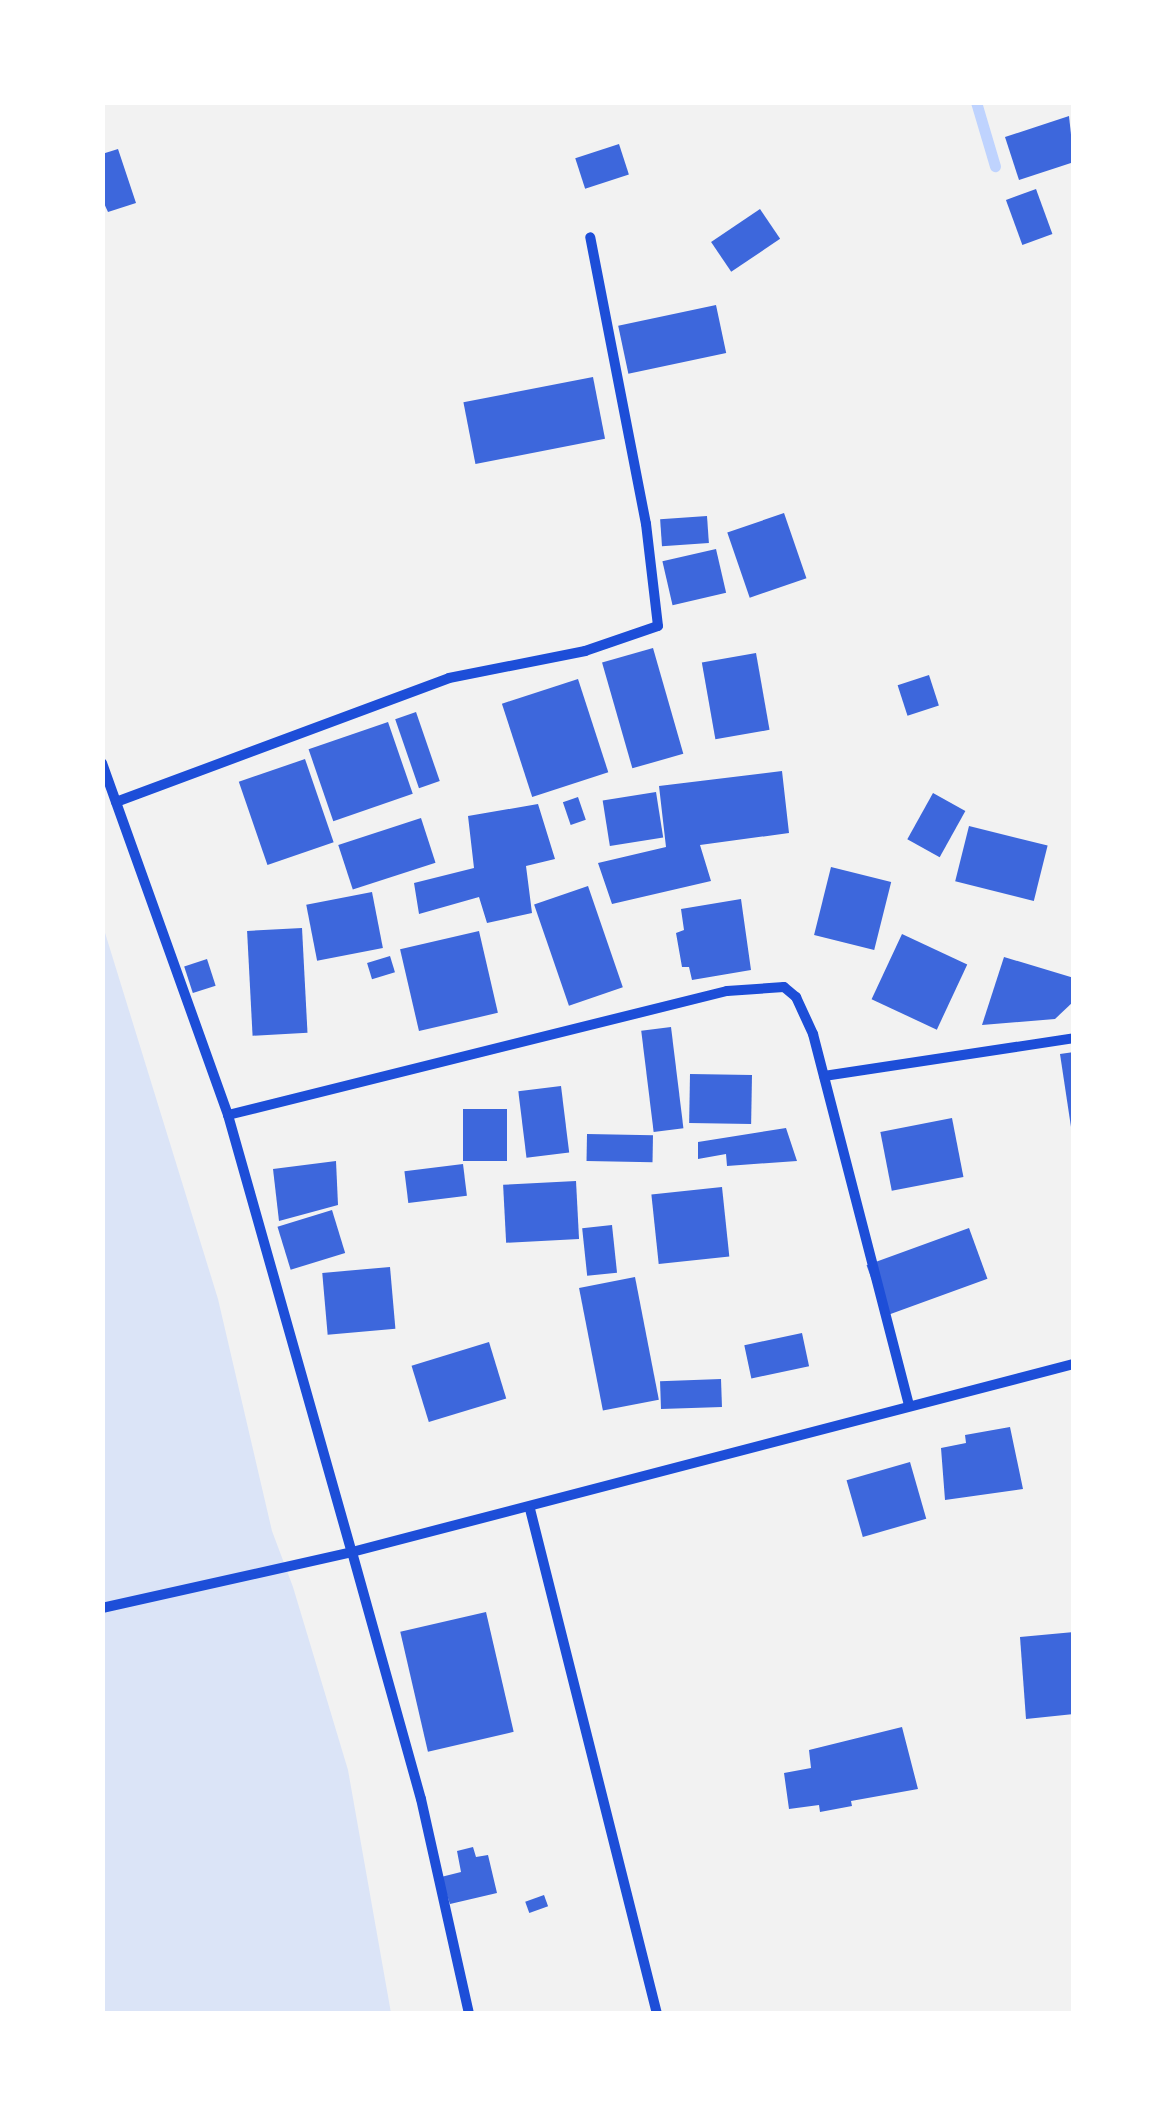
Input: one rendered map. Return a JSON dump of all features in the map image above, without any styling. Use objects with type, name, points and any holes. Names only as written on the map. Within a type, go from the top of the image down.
[{"type":"street","points":[[116,802],[449,678],[584,650],[658,626],[646,524],[590,237]]},
{"type":"street","points":[[102,763],[228,1116],[422,1799],[469,2014]]},
{"type":"street","points":[[228,1116],[698,998],[766,986],[784,987],[796,997],[813,1034],[909,1406]]},
{"type":"street","points":[[824,1076],[1074,1038]]},
{"type":"street","points":[[102,1608],[530,1508],[1074,1364]]},
{"type":"street","points":[[530,1508],[657,2014]]},
{"type":"shaded area","points":[[102,923],[218,1299],[272,1531],[293,1587],[348,1770],[391,2013],[103,2013]]},
{"type":"building","points":[[1069,116],[1074,162],[1019,180],[1005,137]]},
{"type":"building","points":[[619,144],[629,174],[585,189],[575,158]]},
{"type":"building","points":[[118,149],[136,203],[108,212],[102,199],[102,154]]},
{"type":"building","points":[[1036,189],[1052,234],[1022,245],[1006,200]]},
{"type":"building","points":[[760,209],[780,239],[731,272],[711,242]]},
{"type":"building","points":[[716,305],[726,353],[628,374],[618,326]]},
{"type":"building","points":[[593,377],[605,439],[475,464],[463,402]]},
{"type":"building","points":[[784,513],[806,578],[750,598],[727,533]]},
{"type":"building","points":[[707,516],[709,543],[662,546],[660,519]]},
{"type":"building","points":[[716,549],[726,593],[673,605],[662,561]]},
{"type":"building","points":[[653,648],[683,754],[632,768],[602,663]]},
{"type":"building","points":[[756,653],[770,730],[715,739],[702,663]]},
{"type":"building","points":[[929,675],[939,705],[908,716],[898,685]]},
{"type":"building","points":[[578,679],[608,772],[532,797],[502,704]]},
{"type":"building","points":[[416,712],[440,781],[419,788],[395,719]]},
{"type":"building","points":[[388,722],[413,794],[333,821],[309,749]]},
{"type":"building","points":[[305,759],[334,842],[267,865],[239,782]]},
{"type":"building","points":[[782,771],[789,833],[700,845],[711,881],[612,904],[598,863],[666,847],[659,786]]},
{"type":"building","points":[[656,792],[663,837],[610,846],[603,800]]},
{"type":"building","points":[[933,793],[965,811],[940,857],[907,839]]},
{"type":"building","points":[[578,797],[586,820],[571,825],[563,802]]},
{"type":"building","points":[[538,804],[555,859],[526,866],[532,913],[487,923],[479,897],[419,914],[414,883],[474,868],[468,816]]},
{"type":"building","points":[[421,818],[436,863],[353,890],[338,845]]},
{"type":"building","points":[[969,826],[1048,846],[1034,901],[955,881]]},
{"type":"building","points":[[831,867],[891,882],[874,950],[814,935]]},
{"type":"building","points":[[588,886],[623,987],[569,1006],[534,905]]},
{"type":"building","points":[[372,892],[383,948],[317,961],[306,905]]},
{"type":"building","points":[[741,899],[751,970],[692,980],[689,967],[682,967],[676,933],[684,930],[681,909]]},
{"type":"building","points":[[302,928],[307,1033],[253,1036],[247,931]]},
{"type":"building","points":[[479,931],[498,1013],[419,1031],[400,949]]},
{"type":"building","points":[[902,934],[967,964],[937,1030],[872,999]]},
{"type":"building","points":[[390,956],[395,972],[372,979],[367,963]]},
{"type":"building","points":[[1004,957],[1074,978],[1074,1001],[1055,1019],[982,1025]]},
{"type":"building","points":[[207,959],[216,986],[193,993],[184,966]]},
{"type":"building","points":[[671,1027],[683,1128],[654,1132],[641,1031]]},
{"type":"building","points":[[1074,1052],[1074,1127],[1071,1127],[1060,1054]]},
{"type":"building","points":[[690,1074],[752,1075],[751,1124],[689,1123]]},
{"type":"building","points":[[561,1086],[569,1153],[526,1158],[518,1091]]},
{"type":"building","points":[[463,1109],[507,1109],[507,1161],[463,1161]]},
{"type":"building","points":[[952,1118],[963,1177],[892,1191],[880,1132]]},
{"type":"building","points":[[786,1128],[797,1161],[727,1166],[726,1154],[698,1159],[698,1142]]},
{"type":"building","points":[[587,1134],[653,1135],[653,1162],[587,1161]]},
{"type":"building","points":[[336,1161],[338,1205],[279,1221],[273,1169]]},
{"type":"building","points":[[463,1164],[467,1196],[408,1203],[404,1171]]},
{"type":"building","points":[[576,1181],[579,1239],[506,1243],[503,1185]]},
{"type":"building","points":[[722,1187],[729,1257],[659,1264],[651,1194]]},
{"type":"building","points":[[332,1210],[345,1253],[291,1270],[277,1227]]},
{"type":"building","points":[[612,1225],[617,1273],[587,1276],[582,1228]]},
{"type":"building","points":[[969,1228],[987,1279],[885,1316],[867,1265]]},
{"type":"building","points":[[390,1267],[395,1329],[328,1335],[322,1273]]},
{"type":"building","points":[[635,1277],[659,1400],[603,1411],[579,1288]]},
{"type":"building","points":[[802,1333],[809,1366],[751,1379],[744,1345]]},
{"type":"building","points":[[489,1342],[506,1398],[429,1422],[412,1366]]},
{"type":"building","points":[[721,1379],[722,1407],[661,1409],[660,1381]]},
{"type":"building","points":[[1010,1427],[1023,1489],[945,1500],[941,1448],[966,1443],[965,1435]]},
{"type":"building","points":[[910,1462],[926,1519],[863,1537],[847,1480]]},
{"type":"building","points":[[486,1612],[514,1732],[428,1752],[400,1632]]},
{"type":"building","points":[[1074,1632],[1074,1714],[1026,1719],[1020,1637]]},
{"type":"building","points":[[902,1727],[918,1789],[851,1801],[852,1806],[820,1812],[819,1805],[789,1809],[784,1773],[811,1768],[809,1750]]},
{"type":"building","points":[[473,1847],[476,1857],[488,1855],[497,1893],[450,1904],[441,1877],[461,1872],[457,1851]]},
{"type":"building","points":[[544,1895],[548,1906],[529,1913],[525,1902]]},
{"type":"waterway","points":[[976,102],[995,166]]}]
